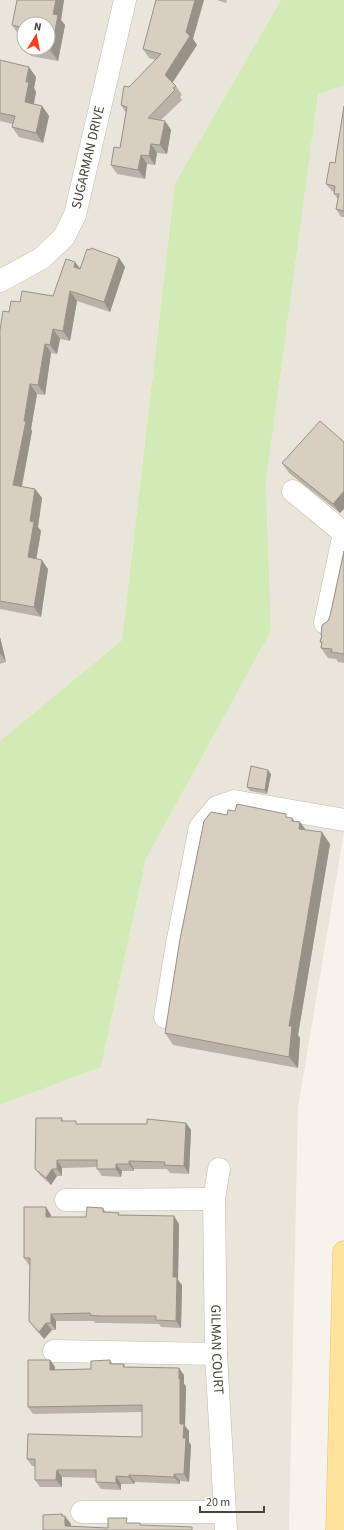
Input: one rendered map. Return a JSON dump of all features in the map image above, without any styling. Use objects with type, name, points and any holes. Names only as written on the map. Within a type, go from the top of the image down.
[{"type":"main road","points":[[337,1530],[344,1252]]},
{"type":"street","name":"SUGARMAN DRIVE","points":[[0,281],[42,258],[64,237],[75,215],[125,0]]},
{"type":"street","points":[[294,491],[344,533],[326,623]]},
{"type":"street","points":[[165,1017],[176,944],[200,827],[217,807],[234,801],[344,820]]},
{"type":"street","name":"GILMAN COURT","points":[[219,1169],[214,1199],[216,1354],[225,1521]]},
{"type":"street","points":[[66,1200],[214,1199]]},
{"type":"street","points":[[54,1351],[216,1354]]},
{"type":"street","points":[[82,1512],[225,1521]]},
{"type":"shaded area","points":[[0,0],[281,0],[175,183],[122,640],[0,741]]},
{"type":"shaded area","points":[[344,85],[344,832],[298,1108],[289,1530],[0,1530],[0,1105],[101,1067],[146,859],[271,631],[266,482],[318,95]]},
{"type":"green space","points":[[281,0],[344,0],[344,85],[318,95],[266,482],[271,631],[146,859],[101,1067],[0,1105],[0,741],[122,640],[175,183]]},
{"type":"building","points":[[17,0],[56,0],[53,14],[58,15],[56,25],[56,16],[16,16],[16,26],[12,25]]},
{"type":"building","points":[[156,0],[195,0],[186,32],[190,36],[165,75],[176,86],[173,88],[175,90],[148,118],[165,121],[160,145],[151,144],[149,156],[141,155],[138,170],[111,165],[114,147],[120,148],[127,107],[121,105],[124,86],[129,87],[161,54],[143,49]]},
{"type":"building","points":[[0,60],[29,67],[26,82],[29,82],[25,102],[42,106],[36,133],[12,127],[15,116],[0,113]]},
{"type":"building","points":[[344,106],[344,211],[336,209],[339,194],[334,194],[335,186],[326,184],[330,162],[335,163]]},
{"type":"building","points":[[91,248],[119,258],[104,302],[70,291],[63,331],[53,329],[50,345],[45,344],[38,385],[30,384],[24,421],[26,421],[13,485],[35,489],[30,521],[34,522],[28,557],[42,560],[34,607],[0,601],[0,330],[3,311],[9,312],[11,301],[20,302],[22,291],[53,296],[66,259],[75,262],[74,267],[80,269],[87,249],[90,250]]},
{"type":"building","points":[[320,421],[344,442],[344,491],[333,504],[282,463]]},
{"type":"building","points":[[344,551],[344,654],[331,652],[332,649],[321,648],[322,642],[320,642],[322,625],[328,621],[330,616]]},
{"type":"building","points":[[251,766],[268,770],[265,790],[247,787]]},
{"type":"building","points":[[237,804],[286,814],[286,817],[292,818],[292,821],[300,822],[299,829],[322,832],[289,1026],[292,1026],[289,1057],[165,1033],[180,939],[204,821],[211,812],[227,815],[228,810],[235,811]]},
{"type":"building","points":[[36,1118],[62,1118],[61,1121],[76,1121],[76,1124],[147,1124],[147,1119],[186,1123],[184,1166],[164,1165],[165,1162],[129,1161],[129,1164],[116,1164],[116,1169],[97,1169],[97,1160],[57,1160],[57,1169],[52,1169],[46,1178],[35,1169]]},
{"type":"building","points":[[24,1207],[46,1207],[46,1217],[86,1217],[87,1207],[103,1208],[103,1212],[119,1213],[118,1215],[174,1216],[173,1277],[177,1277],[176,1321],[156,1320],[156,1316],[99,1316],[90,1315],[90,1313],[51,1314],[51,1323],[46,1323],[39,1332],[29,1321],[30,1258],[24,1258]]},
{"type":"building","points":[[28,1360],[50,1360],[50,1370],[91,1369],[91,1361],[110,1360],[110,1364],[124,1364],[123,1367],[179,1368],[180,1424],[184,1424],[183,1438],[186,1438],[184,1474],[174,1474],[174,1477],[129,1475],[129,1477],[116,1476],[116,1483],[96,1482],[96,1470],[57,1470],[56,1480],[35,1480],[35,1459],[27,1459],[28,1434],[142,1437],[142,1405],[28,1407]]},
{"type":"building","points":[[62,1514],[62,1516],[65,1516],[65,1526],[108,1528],[108,1518],[127,1518],[126,1523],[192,1527],[192,1530],[43,1530],[43,1515]]}]
